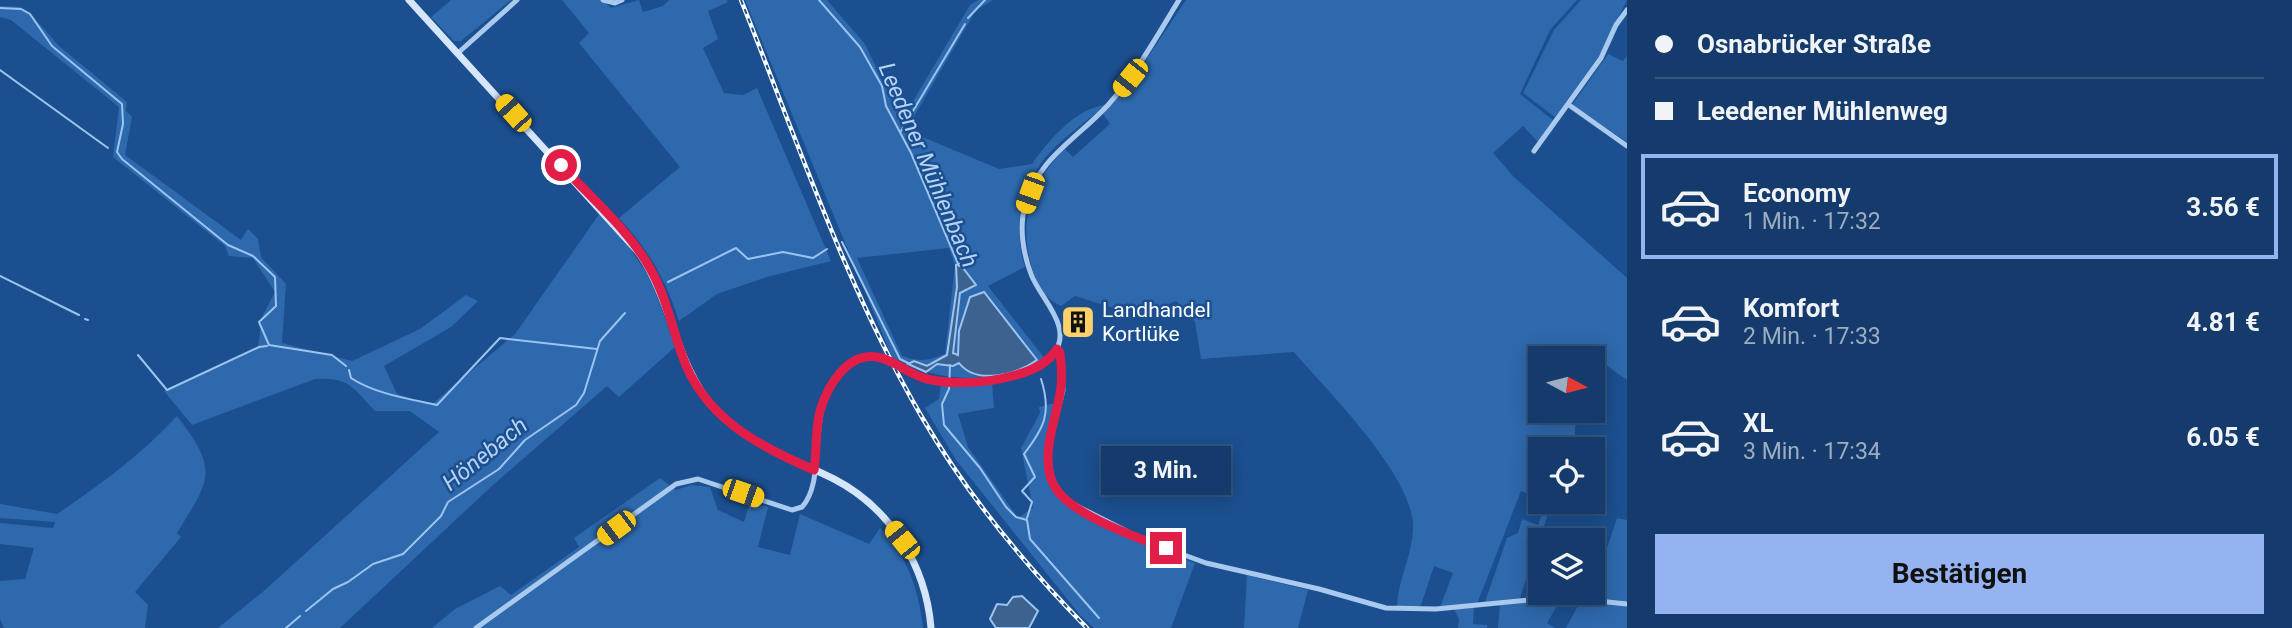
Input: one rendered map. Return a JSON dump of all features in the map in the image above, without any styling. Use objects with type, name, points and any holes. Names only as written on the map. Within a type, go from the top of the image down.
[{"type":"main road","points":[[409,0],[639,253],[662,293],[691,376],[716,411],[764,447],[814,470],[862,497],[886,520],[902,540],[918,569],[926,595],[931,628]]},
{"type":"street","points":[[457,53],[517,0]]},
{"type":"street","points":[[603,0],[615,4],[622,0]]},
{"type":"street","points":[[476,628],[676,484],[698,479],[792,510],[806,503],[814,470],[821,410],[837,377],[848,364],[868,357],[878,357],[926,379],[958,381],[1001,379],[1020,374],[1048,360],[1057,349],[1060,331],[1057,319],[1038,290],[1025,253],[1025,206],[1034,180],[1050,158],[1107,106],[1130,78],[1178,0]]},
{"type":"street","points":[[1534,151],[1601,58],[1616,25],[1627,10]]},
{"type":"street","points":[[1569,105],[1627,146]]},
{"type":"street","points":[[1057,349],[1060,353],[1063,390],[1048,451],[1052,481],[1057,491],[1069,502],[1146,541],[1206,563],[1395,610],[1436,609],[1560,597],[1627,604]]},
{"type":"shaded area","points":[[451,0],[511,0],[461,41],[454,41],[431,17]]},
{"type":"shaded area","points":[[562,0],[602,0],[611,8],[639,0],[643,12],[663,6],[669,0],[727,0],[728,2],[708,11],[718,39],[703,48],[724,93],[743,95],[757,88],[831,261],[767,277],[717,294],[679,321],[655,266],[639,241],[619,218],[680,167],[579,43],[589,33]]},
{"type":"shaded area","points":[[745,0],[827,0],[865,44],[902,120],[970,5],[978,0],[993,0],[976,10],[906,130],[999,169],[1032,164],[1046,145],[1073,119],[1105,105],[1057,145],[1041,163],[1022,205],[1020,236],[1025,267],[988,286],[1045,359],[1006,373],[968,378],[930,373],[892,357]],"holes":[[[949,248],[955,265],[945,354],[923,360],[902,356],[857,258]]]},
{"type":"shaded area","points":[[1186,0],[1577,0],[1550,30],[1520,94],[1554,121],[1538,142],[1523,126],[1493,153],[1514,177],[1627,278],[1627,380],[1605,364],[1605,346],[1528,346],[1528,424],[1575,424],[1575,437],[1528,437],[1528,494],[1521,491],[1477,604],[1440,607],[1453,573],[1434,566],[1421,605],[1415,609],[1397,609],[1413,535],[1408,503],[1398,481],[1365,433],[1294,352],[1201,359],[1195,322],[1176,301],[1139,316],[1075,296],[1061,306],[1041,289],[1034,274],[1027,239],[1027,223],[1035,191],[1053,162],[1065,149],[1073,157],[1110,124],[1103,114],[1132,81]]},
{"type":"shaded area","points":[[1581,0],[1627,0],[1599,56],[1555,117],[1523,93],[1554,30]]},
{"type":"shaded area","points":[[0,6],[21,7],[29,12],[59,46],[127,102],[126,111],[132,117],[125,155],[241,240],[248,229],[258,239],[261,257],[286,284],[282,343],[352,361],[420,329],[466,295],[478,301],[451,327],[384,366],[397,394],[431,405],[515,334],[600,213],[626,243],[652,281],[675,347],[619,397],[607,386],[493,485],[340,628],[218,628],[265,590],[439,432],[410,411],[375,411],[356,390],[344,382],[327,379],[315,379],[192,425],[164,391],[258,347],[262,317],[275,292],[253,258],[229,256],[225,246],[113,157],[119,107],[11,20],[0,17]]},
{"type":"shaded area","points":[[1608,54],[1623,61],[1627,56],[1627,142],[1572,105]]},
{"type":"shaded area","points":[[960,264],[976,285],[960,293],[953,353],[958,355],[959,331],[970,297],[984,292],[1037,360],[1018,370],[986,376],[966,370],[959,363],[953,366],[937,364],[926,372],[908,364],[914,361],[927,366],[947,355],[957,287],[956,265]]},
{"type":"shaded area","points":[[941,383],[992,383],[994,408],[958,414],[968,447],[1018,518],[1033,508],[1021,448],[1040,413],[1039,407],[1059,402],[1045,450],[1045,470],[1056,494],[1071,507],[1112,530],[1195,563],[1171,628],[1094,628],[1080,615],[956,460],[925,408],[939,399]]},
{"type":"shaded area","points":[[177,416],[199,450],[205,475],[197,499],[177,533],[181,537],[135,592],[148,605],[145,628],[4,628],[0,619],[0,581],[25,579],[34,548],[0,544],[0,523],[53,528],[55,522],[0,518],[0,504],[57,514],[120,468]]},
{"type":"shaded area","points":[[660,478],[676,490],[691,485],[710,487],[718,510],[744,522],[750,502],[768,507],[758,547],[790,555],[800,514],[869,544],[880,528],[898,550],[910,574],[923,628],[432,628],[455,609],[500,586],[511,595],[579,547],[574,538]]},
{"type":"shaded area","points":[[1542,514],[1548,514],[1543,528],[1528,528],[1528,574],[1520,598],[1485,602],[1507,538],[1518,533],[1522,519],[1538,525]]},
{"type":"shaded area","points":[[1617,518],[1627,520],[1627,602],[1605,599],[1605,554]]},
{"type":"shaded area","points":[[1247,575],[1308,590],[1298,628],[1244,628]]},
{"type":"shaded area","points":[[1022,596],[1038,611],[1029,628],[996,628],[990,619],[997,604],[1007,605],[1013,597]]},
{"type":"shaded area","points":[[1528,602],[1528,605],[1558,605],[1547,623],[1555,628],[1498,628],[1500,605]]},
{"type":"shaded area","points":[[1605,603],[1627,606],[1627,628],[1566,628],[1578,605]]},
{"type":"shaded area","points":[[1474,607],[1473,624],[1487,625],[1487,628],[1458,628],[1459,619],[1454,609]]},
{"type":"waterway","name":"Leedener Mühlenbach","points":[[819,0],[860,47],[882,86],[886,106],[911,153],[959,266]]},
{"type":"waterway","points":[[968,18],[985,0]]},
{"type":"waterway","points":[[0,8],[21,9],[30,14],[52,46],[122,104],[123,124],[117,152],[122,159],[228,245],[253,256],[275,277],[276,306],[259,322],[269,345],[332,355],[346,366]]},
{"type":"waterway","points":[[901,131],[965,24]]},
{"type":"waterway","points":[[0,70],[108,148]]},
{"type":"waterway","name":"Hönebach","points":[[842,242],[900,359],[908,363]]},
{"type":"waterway","name":"Hönebach","points":[[668,282],[736,248],[748,259],[783,252],[813,258],[827,249]]},
{"type":"waterway","points":[[0,276],[79,315]]},
{"type":"waterway","name":"Hönebach","points":[[306,611],[333,589],[373,564],[403,554],[441,516],[448,502],[499,469],[525,440],[576,405],[584,393],[600,341],[625,313]]},
{"type":"waterway","points":[[349,370],[351,378],[360,384],[437,405],[500,338],[597,349]]},
{"type":"waterway","points":[[138,355],[167,390],[259,347],[267,346]]},
{"type":"waterway","name":"Leedener Mühlenbach","points":[[950,365],[949,389],[942,404],[944,425],[980,468],[1006,507],[1016,517],[1027,520],[1030,539],[1099,618]]},
{"type":"waterway","points":[[1027,518],[1032,502],[1022,491],[1035,477],[1024,454],[1044,420],[1046,401],[1041,379]]},
{"type":"waterway","name":"Hönebach","points":[[286,628],[300,616]]},
{"type":"railway","points":[[741,0],[824,214],[870,319],[896,370],[940,448],[978,502],[1042,580],[1087,628]]},
{"type":"place","name":"Landhandel Kortlüke","points":[[1078,322]]},
{"type":"route","points":[[561,165],[625,235],[650,268],[662,293],[682,357],[691,376],[716,411],[747,437],[814,470],[818,421],[825,398],[837,377],[848,364],[858,359],[878,357],[926,379],[983,381],[1001,379],[1038,367],[1053,356],[1057,349],[1060,353],[1063,390],[1048,451],[1048,467],[1057,491],[1086,512],[1166,548]]}]
